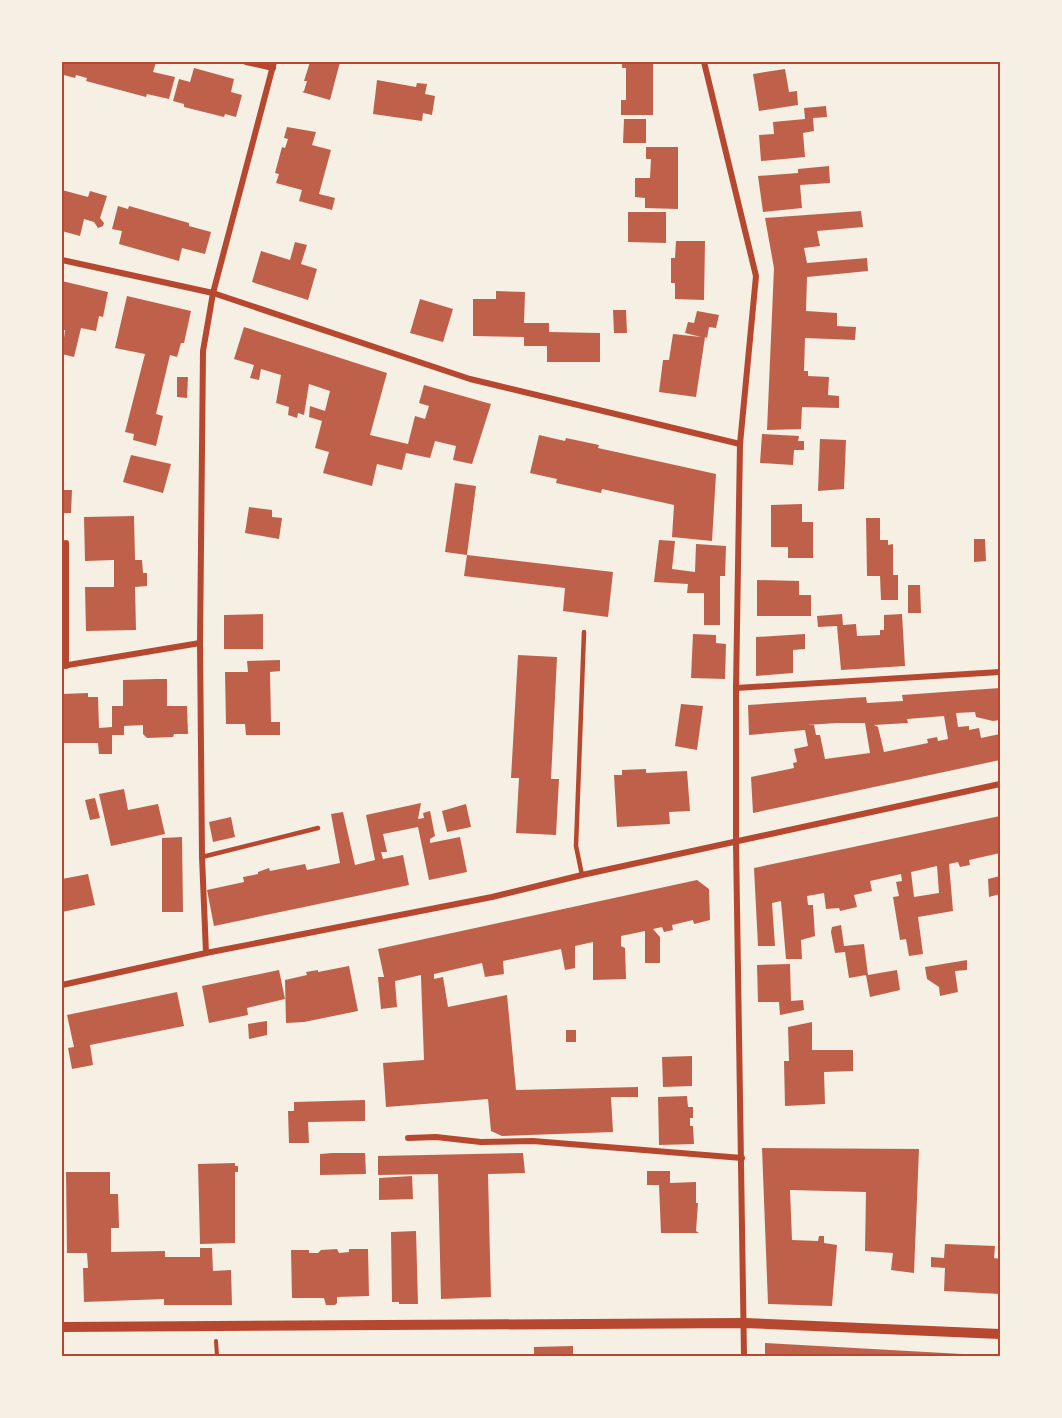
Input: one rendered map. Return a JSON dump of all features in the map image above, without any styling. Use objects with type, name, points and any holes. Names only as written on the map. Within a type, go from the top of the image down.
[{"type":"street","points":[[206,953],[202,857],[200,643],[203,351],[213,293],[274,65],[246,62]]},
{"type":"street","points":[[704,62],[756,276],[740,444],[736,688],[736,843],[744,1356]]},
{"type":"street","points":[[62,260],[213,293],[470,379],[740,444]]},
{"type":"street","points":[[66,543],[64,666],[200,643]]},
{"type":"street","points":[[736,688],[1000,672]]},
{"type":"street","points":[[62,985],[206,953],[492,897],[582,875],[1000,784]]},
{"type":"street","points":[[408,1138],[436,1137],[481,1142],[533,1141],[742,1158]]},
{"type":"street","points":[[62,1327],[744,1323],[1000,1334]]},
{"type":"lane","points":[[582,875],[576,846],[585,632]]},
{"type":"lane","points":[[202,857],[318,828]]},
{"type":"building","points":[[62,62],[156,62],[153,72],[175,77],[169,99],[147,94],[146,97],[86,81],[87,78],[76,75],[75,78],[64,75],[62,74]]},
{"type":"building","points":[[310,62],[340,62],[330,100],[302,92],[307,81],[304,81]]},
{"type":"building","points":[[622,62],[653,62],[653,115],[621,115],[621,100],[626,100],[626,68],[622,68]]},
{"type":"building","points":[[194,68],[234,79],[231,92],[242,95],[236,117],[225,114],[224,117],[184,107],[184,104],[173,101],[179,79],[190,82]]},
{"type":"building","points":[[785,69],[789,92],[797,91],[798,105],[759,111],[753,74]]},
{"type":"building","points":[[377,80],[416,87],[417,83],[427,84],[425,94],[435,96],[432,115],[423,113],[422,121],[373,114]]},
{"type":"building","points":[[826,106],[827,117],[813,118],[814,131],[803,133],[805,157],[761,161],[759,135],[774,134],[773,122],[805,119],[804,108]]},
{"type":"building","points":[[624,119],[646,119],[646,143],[623,143]]},
{"type":"building","points":[[287,127],[316,132],[312,145],[331,150],[319,194],[335,198],[332,210],[299,201],[302,190],[276,183],[279,174],[275,173],[282,147],[285,148],[288,139],[284,138]]},
{"type":"building","points":[[646,147],[678,147],[678,209],[645,208],[645,198],[635,197],[635,178],[650,178],[651,159],[646,159]]},
{"type":"building","points":[[829,166],[830,183],[800,185],[802,208],[763,212],[758,176],[798,173],[798,169]]},
{"type":"building","points":[[62,190],[88,197],[90,191],[107,196],[100,218],[104,223],[103,226],[98,228],[94,222],[84,219],[80,236],[62,231]]},
{"type":"building","points":[[118,206],[128,209],[129,206],[189,223],[189,226],[211,232],[205,254],[182,248],[179,261],[119,244],[122,231],[112,229]]},
{"type":"building","points":[[861,211],[863,227],[817,231],[820,246],[804,248],[807,263],[867,258],[868,271],[807,277],[806,311],[837,313],[837,326],[856,327],[855,340],[805,338],[804,371],[808,371],[808,376],[829,377],[828,395],[839,396],[839,408],[802,407],[801,429],[767,430],[774,268],[765,218]]},
{"type":"building","points":[[628,212],[666,212],[666,243],[628,242]]},
{"type":"building","points":[[676,241],[705,241],[704,300],[675,299],[675,283],[671,283],[671,258],[675,258]]},
{"type":"building","points":[[295,242],[307,245],[301,264],[317,269],[308,300],[252,282],[261,251],[290,260]]},
{"type":"building","points":[[62,281],[108,292],[103,317],[99,316],[96,331],[81,328],[74,357],[62,354],[65,330],[62,330]]},
{"type":"building","points":[[496,291],[525,292],[524,323],[549,323],[549,332],[600,333],[600,362],[547,362],[547,346],[524,346],[524,337],[473,336],[473,299],[496,299]]},
{"type":"building","points":[[127,296],[191,311],[184,343],[181,343],[177,357],[170,355],[156,414],[163,416],[156,446],[133,440],[134,434],[125,432],[145,354],[115,348]]},
{"type":"building","points":[[420,299],[453,309],[443,342],[410,333]]},
{"type":"building","points":[[613,310],[626,310],[627,333],[614,333]]},
{"type":"building","points":[[697,311],[719,315],[716,328],[709,327],[707,338],[705,337],[696,397],[659,392],[663,360],[669,360],[673,334],[701,337],[685,333],[688,322],[694,323]]},
{"type":"building","points":[[244,327],[387,373],[370,435],[408,444],[415,416],[425,419],[429,406],[419,403],[424,385],[491,404],[472,464],[453,460],[456,446],[435,441],[430,458],[406,453],[402,470],[377,464],[372,486],[323,473],[329,452],[315,448],[322,421],[309,417],[310,406],[325,411],[330,391],[309,384],[304,415],[298,413],[297,418],[288,415],[289,407],[276,403],[281,375],[261,369],[259,380],[250,378],[254,365],[234,359]]},
{"type":"building","points":[[177,377],[188,377],[187,398],[177,397]]},
{"type":"building","points":[[762,434],[799,436],[798,441],[804,441],[804,450],[794,450],[793,465],[760,463]]},
{"type":"building","points":[[539,435],[599,445],[598,448],[716,474],[712,541],[672,537],[674,505],[602,489],[601,493],[556,483],[557,479],[530,473]]},
{"type":"building","points":[[820,439],[846,440],[844,489],[818,491]]},
{"type":"building","points":[[131,455],[171,464],[163,493],[123,482]]},
{"type":"building","points":[[455,483],[476,486],[467,555],[445,552]]},
{"type":"building","points":[[62,490],[72,490],[71,513],[62,513]]},
{"type":"building","points":[[802,504],[802,522],[813,522],[813,558],[788,558],[788,547],[771,547],[771,505]]},
{"type":"building","points":[[249,507],[272,510],[272,517],[282,518],[279,539],[245,533]]},
{"type":"building","points":[[134,516],[135,560],[142,560],[143,573],[147,573],[147,586],[135,587],[136,630],[86,631],[85,587],[114,587],[114,560],[85,561],[84,517]]},
{"type":"building","points":[[866,518],[880,518],[880,540],[888,540],[888,545],[893,544],[893,575],[898,575],[898,600],[881,600],[880,576],[867,576]]},
{"type":"building","points":[[974,539],[985,539],[986,561],[974,562]]},
{"type":"building","points":[[659,540],[675,541],[672,569],[695,572],[696,544],[726,546],[725,576],[720,576],[720,625],[704,625],[704,593],[687,593],[688,584],[654,582]]},
{"type":"building","points":[[467,555],[613,572],[608,617],[563,611],[565,588],[464,576]]},
{"type":"building","points":[[757,580],[799,581],[799,595],[811,595],[811,616],[757,616]]},
{"type":"building","points":[[908,585],[920,585],[921,613],[908,613]]},
{"type":"building","points":[[263,614],[263,649],[224,649],[224,615]]},
{"type":"building","points":[[842,614],[843,625],[856,624],[857,636],[880,635],[880,630],[884,630],[884,615],[902,614],[905,666],[841,670],[837,626],[818,627],[817,616]]},
{"type":"building","points":[[693,634],[716,635],[716,643],[726,644],[725,679],[691,678]]},
{"type":"building","points":[[805,634],[805,649],[793,650],[793,673],[756,676],[756,637]]},
{"type":"building","points":[[518,655],[557,657],[551,779],[559,779],[556,835],[516,833],[519,778],[511,778]]},
{"type":"building","points":[[280,660],[280,671],[270,672],[271,722],[280,722],[280,735],[246,735],[245,724],[226,724],[225,672],[248,672],[247,661]]},
{"type":"building","points":[[167,679],[167,706],[187,706],[188,734],[147,738],[143,734],[143,725],[124,726],[124,735],[112,735],[112,754],[99,754],[98,743],[62,743],[62,694],[88,693],[88,697],[98,697],[99,728],[112,727],[112,706],[123,706],[123,680]]},
{"type":"building","points":[[1000,688],[1000,720],[993,721],[976,717],[975,712],[956,713],[958,727],[969,726],[969,730],[979,728],[981,738],[1000,734],[1000,760],[753,813],[751,777],[794,768],[793,763],[797,762],[794,749],[808,746],[805,730],[749,735],[748,705],[866,697],[867,703],[903,701],[902,695]],"holes":[[[944,716],[948,739],[938,741],[937,737],[927,739],[928,743],[884,752],[878,727],[874,725],[908,723],[907,719]],[[865,723],[870,753],[825,759],[820,735],[816,735],[814,725],[807,725]]]},
{"type":"building","points":[[681,704],[703,706],[697,750],[675,746]]},
{"type":"building","points":[[646,769],[646,773],[687,771],[690,811],[669,812],[670,824],[617,827],[614,775],[622,775],[622,770]]},
{"type":"building","points":[[124,789],[128,810],[158,804],[165,834],[111,846],[99,794]]},
{"type":"building","points":[[95,798],[100,818],[90,820],[85,800]]},
{"type":"building","points":[[421,803],[418,819],[424,818],[423,813],[430,811],[435,836],[430,839],[430,843],[460,837],[467,872],[429,880],[418,827],[383,834],[387,852],[381,852],[383,859],[403,855],[409,885],[214,926],[207,890],[244,882],[243,877],[258,874],[269,868],[270,871],[305,864],[307,870],[340,863],[331,814],[343,812],[355,865],[375,860],[366,815]]},
{"type":"building","points":[[466,804],[471,827],[447,832],[442,811]]},
{"type":"building","points":[[1000,816],[1000,853],[969,860],[970,865],[960,867],[958,862],[949,864],[953,911],[918,917],[923,954],[909,956],[906,939],[900,940],[893,897],[899,896],[896,882],[902,881],[901,874],[870,881],[872,891],[854,895],[857,907],[840,911],[839,908],[826,909],[824,893],[807,896],[808,905],[813,905],[815,936],[801,940],[802,959],[786,959],[781,901],[772,903],[775,946],[758,946],[754,868]],"holes":[[[937,866],[939,893],[914,897],[911,872]]]},
{"type":"building","points":[[231,817],[235,837],[213,842],[209,822]]},
{"type":"building","points":[[182,837],[183,912],[162,912],[162,838]]},
{"type":"building","points":[[88,874],[95,905],[62,912],[62,879]]},
{"type":"building","points":[[1000,876],[1000,894],[989,897],[988,879]]},
{"type":"building","points":[[697,880],[709,889],[710,920],[694,924],[693,920],[672,925],[673,930],[664,932],[662,927],[653,929],[660,937],[660,963],[645,963],[645,931],[621,936],[621,946],[625,948],[626,979],[593,980],[593,942],[575,946],[575,968],[565,970],[561,949],[503,961],[504,974],[485,977],[482,963],[434,974],[434,979],[443,977],[448,1007],[507,995],[516,1090],[638,1087],[638,1097],[611,1097],[613,1132],[502,1136],[491,1131],[488,1099],[386,1107],[383,1063],[424,1060],[421,975],[395,981],[397,1007],[381,1009],[378,977],[384,977],[378,949]]},
{"type":"building","points":[[841,925],[844,946],[864,944],[868,975],[897,970],[900,990],[870,997],[866,975],[849,978],[845,952],[835,953],[831,932],[832,927]]},
{"type":"building","points":[[967,960],[967,970],[955,971],[958,992],[940,996],[939,987],[927,979],[925,967]]},
{"type":"building","points":[[790,964],[791,1001],[803,1000],[804,1010],[780,1015],[779,1002],[758,1002],[757,965]]},
{"type":"building","points":[[349,966],[358,1011],[304,1022],[286,1023],[285,980],[307,975],[306,972]]},
{"type":"building","points":[[279,970],[285,999],[247,1008],[248,1015],[209,1023],[202,986]]},
{"type":"building","points":[[177,992],[184,1026],[90,1045],[93,1065],[72,1069],[68,1048],[74,1047],[67,1015]]},
{"type":"building","points":[[267,1021],[267,1035],[249,1039],[248,1024]]},
{"type":"building","points":[[812,1022],[812,1050],[853,1050],[853,1071],[824,1072],[825,1104],[785,1106],[784,1061],[789,1061],[788,1027]]},
{"type":"building","points":[[566,1030],[576,1030],[576,1042],[566,1042]]},
{"type":"building","points":[[692,1056],[692,1086],[663,1087],[662,1057]]},
{"type":"building","points":[[687,1096],[688,1107],[693,1107],[690,1126],[693,1126],[694,1144],[659,1145],[658,1097]]},
{"type":"building","points":[[365,1100],[365,1121],[308,1122],[309,1143],[289,1143],[288,1111],[294,1111],[294,1102]]},
{"type":"building","points":[[762,1148],[919,1149],[914,1273],[891,1270],[893,1253],[865,1251],[866,1192],[790,1190],[792,1240],[818,1241],[819,1236],[824,1236],[824,1243],[837,1245],[832,1306],[768,1304]]},
{"type":"building","points":[[365,1153],[366,1174],[320,1175],[320,1154]]},
{"type":"building","points":[[523,1153],[525,1173],[488,1174],[491,1297],[441,1299],[438,1174],[378,1175],[378,1156]]},
{"type":"building","points":[[235,1163],[235,1166],[238,1166],[238,1172],[235,1172],[235,1243],[200,1244],[198,1164]]},
{"type":"building","points":[[647,1171],[670,1171],[670,1183],[696,1182],[696,1203],[698,1203],[696,1231],[699,1233],[661,1233],[659,1185],[647,1185]]},
{"type":"building","points":[[66,1172],[110,1172],[110,1194],[118,1194],[119,1228],[111,1228],[111,1252],[165,1251],[165,1257],[200,1257],[200,1248],[212,1248],[213,1271],[231,1270],[232,1305],[164,1305],[164,1299],[84,1302],[83,1268],[88,1268],[87,1253],[67,1253]]},
{"type":"building","points":[[412,1176],[413,1199],[379,1200],[379,1178]]},
{"type":"building","points":[[416,1231],[418,1304],[399,1304],[399,1302],[392,1302],[391,1232]]},
{"type":"building","points":[[945,1244],[995,1246],[994,1258],[1000,1259],[1000,1294],[944,1291],[945,1268],[931,1267],[931,1257],[944,1258]]},
{"type":"building","points":[[337,1249],[339,1253],[349,1252],[349,1249],[368,1249],[369,1296],[337,1297],[335,1305],[326,1305],[324,1298],[292,1298],[291,1250],[309,1250],[309,1253],[318,1253],[321,1250]]},
{"type":"building","points":[[765,1343],[980,1355],[980,1356],[765,1356]]},
{"type":"building","points":[[573,1346],[573,1356],[534,1356],[534,1347]]}]
